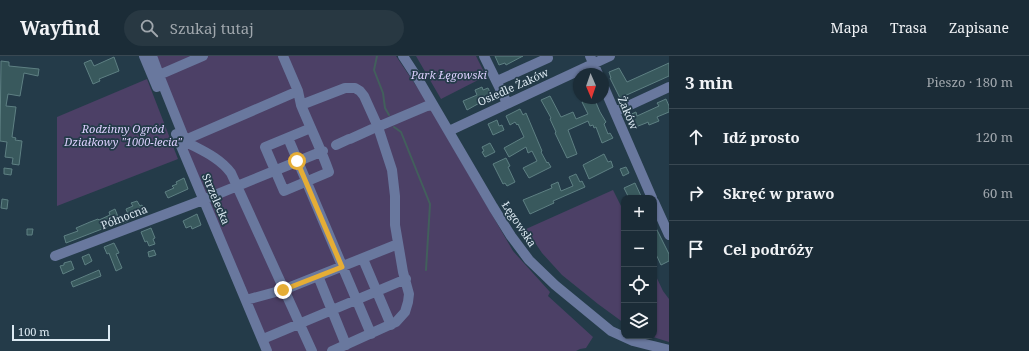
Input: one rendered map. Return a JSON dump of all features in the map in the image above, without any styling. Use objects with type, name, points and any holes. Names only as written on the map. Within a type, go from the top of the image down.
[{"type":"street","name":"Strzelecka","points":[[144,56],[156,76],[203,200],[267,351]]},
{"type":"street","points":[[152,56],[156,76],[185,140],[214,157],[231,173],[312,351]]},
{"type":"street","points":[[156,76],[203,56]]},
{"type":"street","points":[[283,56],[298,91],[301,105],[310,128],[322,151],[329,172],[284,191],[265,147],[310,128]]},
{"type":"street","name":"Łęgowska","points":[[403,56],[511,236],[520,249],[538,269],[611,331],[633,341],[669,350]]},
{"type":"street","points":[[484,56],[507,103]]},
{"type":"street","name":"Osiedle Żaków","points":[[448,131],[592,60],[610,56]]},
{"type":"street","points":[[497,81],[548,58]]},
{"type":"street","points":[[615,112],[669,86]]},
{"type":"street","points":[[301,105],[345,88],[355,88],[364,96],[392,170],[395,196],[395,225],[409,294],[408,302],[403,315],[391,325],[332,351]]},
{"type":"street","points":[[185,140],[298,91]]},
{"type":"street","name":"Żaków","points":[[609,98],[651,195]]},
{"type":"street","name":"Północna","points":[[55,256],[203,200],[427,106],[433,105]]},
{"type":"street","points":[[288,138],[371,334]]},
{"type":"street","points":[[657,209],[669,235]]},
{"type":"street","points":[[246,300],[283,290],[398,244]]},
{"type":"street","points":[[363,259],[391,325]]},
{"type":"street","points":[[318,276],[346,345]]},
{"type":"street","points":[[263,339],[406,279]]},
{"type":"green space","points":[[146,56],[396,56],[425,99],[513,251],[550,292],[548,296],[593,337],[586,348],[576,351],[270,351]]},
{"type":"green space","name":"Park Łęgowski","points":[[416,56],[476,56],[486,76],[441,99]]},
{"type":"green space","name":"Rodzinny Ogród Działkowy \"1000-lecia\"","points":[[147,79],[178,159],[57,206],[57,117]]},
{"type":"green space","points":[[613,190],[621,206],[621,321],[562,275],[542,253],[526,229]]},
{"type":"green space","points":[[657,278],[669,299],[669,342],[657,338]]},
{"type":"building","points":[[495,56],[523,56],[506,65],[505,63],[499,65]]},
{"type":"building","points":[[114,57],[119,71],[99,79],[100,81],[93,84],[84,63],[91,60],[94,66]]},
{"type":"building","points":[[1,61],[9,62],[9,66],[39,69],[38,76],[24,73],[20,96],[8,94],[6,106],[16,107],[12,137],[16,138],[15,140],[22,141],[19,165],[12,164],[13,158],[5,157],[7,142],[0,141]]},
{"type":"building","points":[[669,63],[669,76],[620,98],[610,78],[609,72],[619,68],[627,82]]},
{"type":"building","points":[[482,87],[483,90],[488,88],[492,96],[467,110],[463,101],[477,95],[475,90]]},
{"type":"building","points":[[550,96],[561,117],[573,112],[576,119],[588,114],[583,104],[597,104],[606,122],[604,124],[608,134],[610,133],[613,138],[602,143],[596,127],[594,128],[593,125],[590,126],[588,121],[568,130],[577,154],[567,158],[555,133],[556,132],[550,119],[551,118],[541,100]]},
{"type":"building","points":[[666,99],[669,106],[669,112],[657,117],[659,121],[649,125],[648,122],[633,128],[627,116],[636,112],[637,116],[659,106],[657,103]]},
{"type":"building","points":[[520,109],[523,115],[526,113],[542,151],[541,152],[551,167],[529,178],[523,168],[537,161],[532,151],[528,153],[526,147],[509,157],[504,148],[524,137],[518,124],[517,125],[515,122],[510,125],[506,116]]},
{"type":"building","points":[[497,120],[499,126],[502,125],[504,130],[493,135],[488,124]]},
{"type":"building","points":[[490,143],[495,152],[485,157],[482,152],[484,151],[482,147]]},
{"type":"building","points":[[604,154],[608,162],[611,161],[613,167],[589,179],[583,165]]},
{"type":"building","points":[[506,158],[510,166],[508,167],[515,182],[507,186],[505,183],[503,184],[493,164]]},
{"type":"building","points":[[626,167],[629,173],[623,176],[620,169]]},
{"type":"building","points":[[4,168],[12,169],[11,175],[4,174]]},
{"type":"building","points":[[576,174],[580,182],[582,181],[585,187],[553,201],[554,203],[530,214],[523,200],[552,188],[551,185],[558,182],[561,191],[573,186],[569,177]]},
{"type":"building","points":[[184,178],[188,189],[168,198],[165,192],[174,188],[172,186],[177,184],[176,182]]},
{"type":"building","points":[[635,183],[641,195],[628,195],[624,188]]},
{"type":"building","points":[[2,199],[8,200],[7,209],[1,208]]},
{"type":"building","points":[[137,201],[140,206],[142,205],[145,212],[130,219],[126,209],[133,206],[131,203]]},
{"type":"building","points":[[115,209],[120,222],[66,243],[64,236],[78,231],[76,228],[110,215],[109,212]]},
{"type":"building","points":[[197,214],[201,225],[192,229],[191,226],[186,228],[183,221]]},
{"type":"building","points":[[126,216],[128,221],[123,223],[121,218]]},
{"type":"building","points":[[151,228],[155,238],[153,239],[155,244],[149,246],[147,241],[145,242],[141,232]]},
{"type":"building","points":[[27,229],[33,229],[32,235],[27,235]]},
{"type":"building","points":[[657,230],[669,254],[669,261],[661,265],[657,256]]},
{"type":"building","points":[[114,243],[119,253],[116,254],[122,268],[116,271],[109,253],[107,254],[104,247]]},
{"type":"building","points":[[154,250],[156,255],[149,257],[148,252]]},
{"type":"building","points":[[89,254],[92,261],[85,265],[82,257]]},
{"type":"building","points":[[71,261],[74,269],[63,274],[60,266]]},
{"type":"building","points":[[99,270],[101,276],[73,287],[71,282]]},
{"type":"waterway","points":[[377,56],[374,70],[383,93],[385,108],[389,115]]},
{"type":"waterway","points":[[394,127],[401,132],[430,204],[426,270]]},
{"type":"route","points":[[283,290],[342,267],[297,161]]}]
